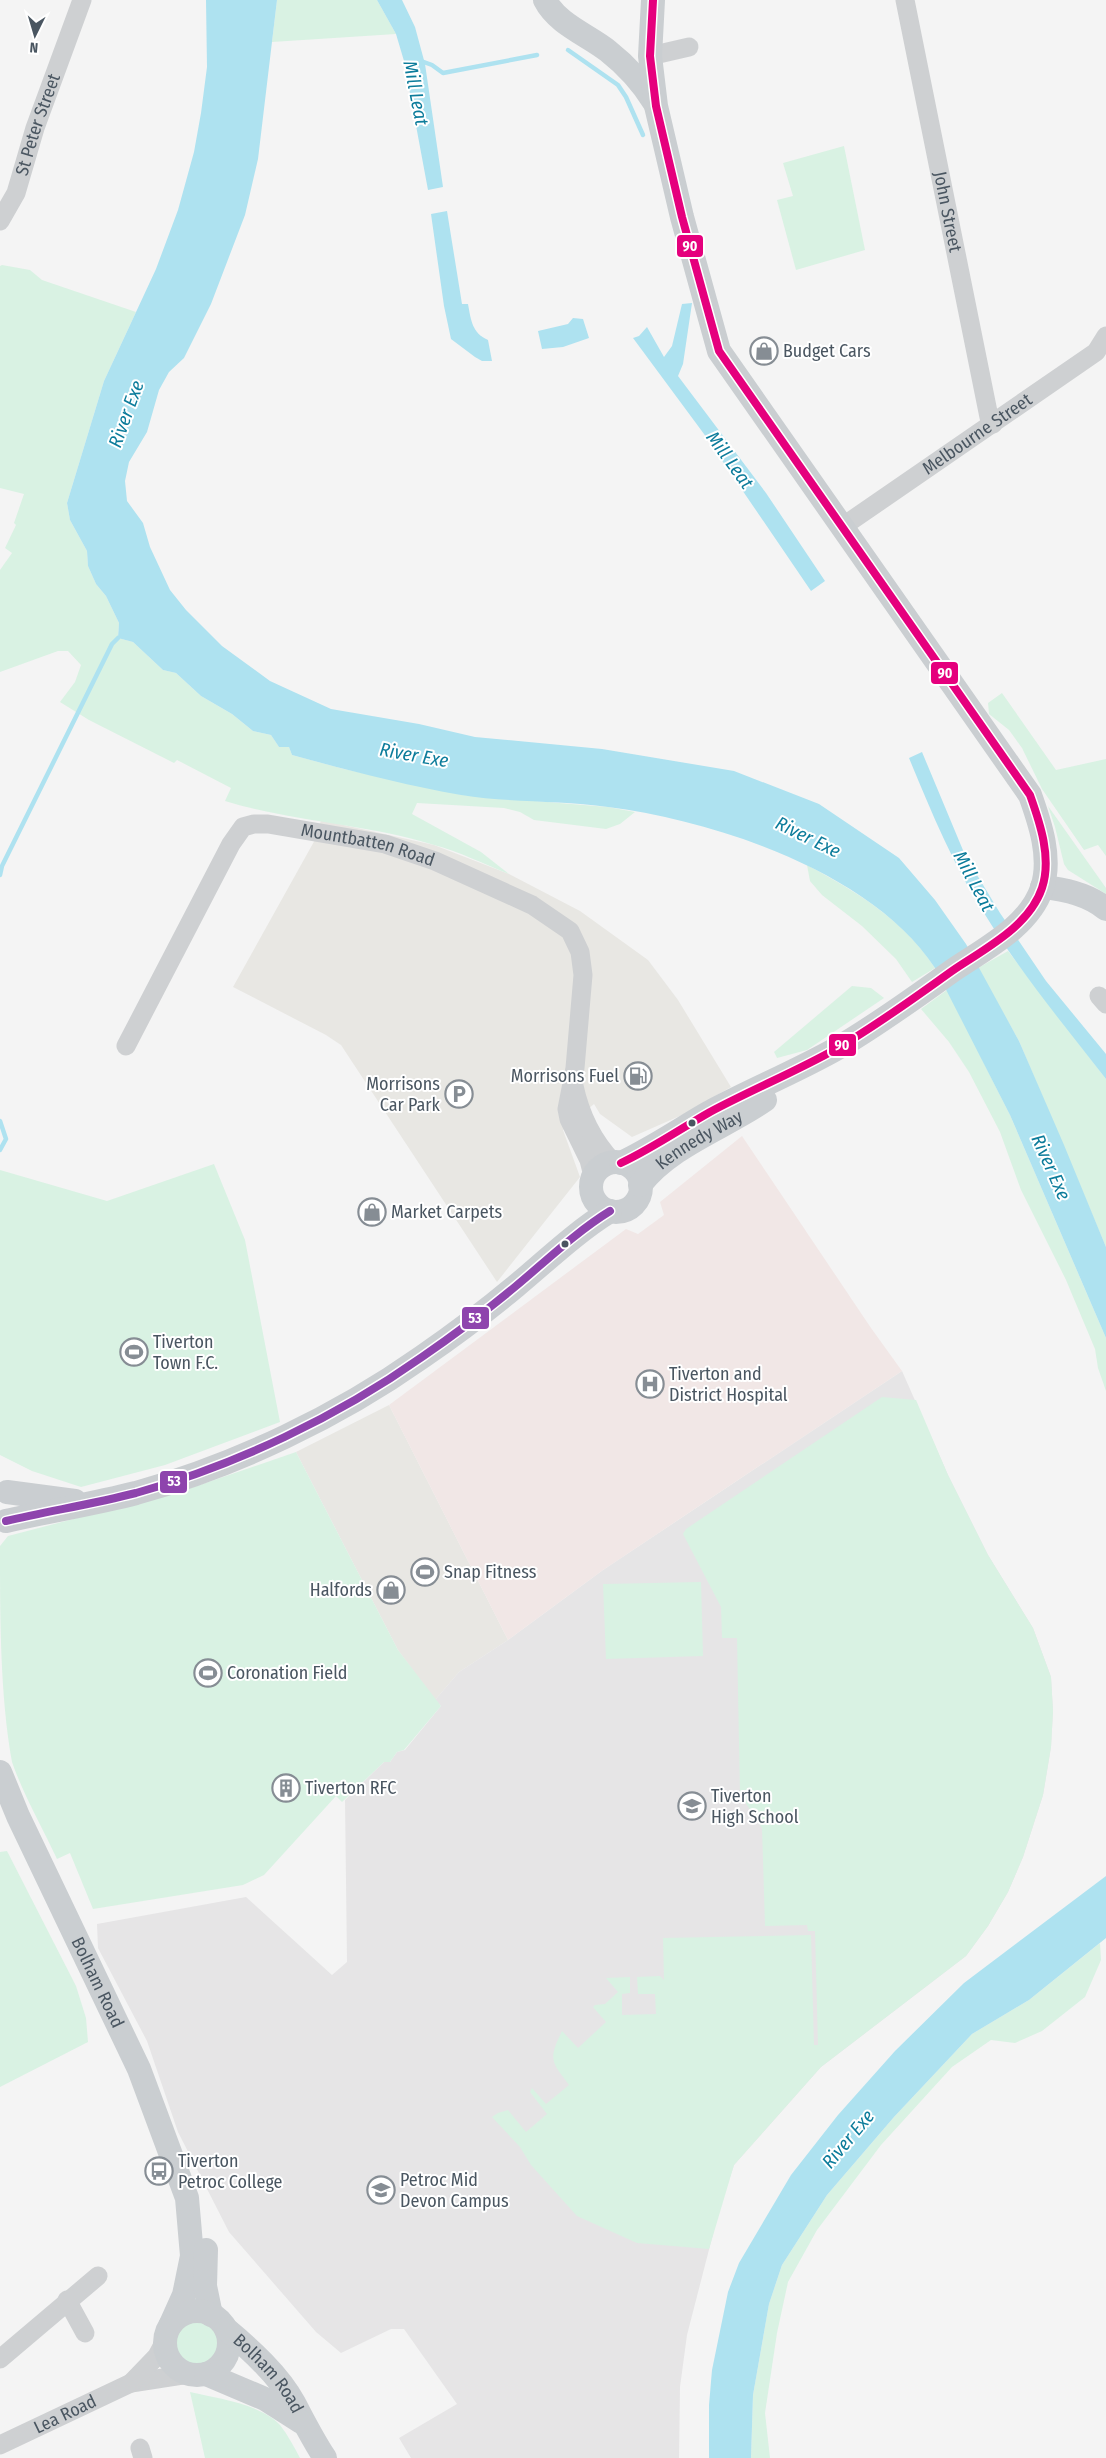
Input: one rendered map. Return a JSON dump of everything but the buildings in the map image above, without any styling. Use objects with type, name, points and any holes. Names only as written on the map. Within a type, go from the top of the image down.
[{"type":"main road","points":[[545,0],[561,19],[606,49],[627,66],[641,80],[656,106]]},
{"type":"main road","points":[[653,0],[650,56],[656,106],[682,217],[719,350],[1030,795],[1040,824],[1045,861],[1042,887],[1066,889],[1099,903],[1106,909]]},
{"type":"main road","points":[[627,66],[639,55],[651,24]]},
{"type":"main road","name":"Kennedy Way","points":[[640,1185],[649,1173],[667,1158],[758,1106],[836,1049],[1012,930],[1032,908],[1042,887]]},
{"type":"main road","name":"Kennedy Way","points":[[617,1162],[641,1154],[711,1112],[836,1049]]},
{"type":"main road","points":[[547,1258],[602,1166],[617,1162],[634,1170],[640,1185],[640,1193],[632,1205],[618,1211],[610,1211],[595,1201],[592,1183]]},
{"type":"main road","points":[[3,1523],[110,1499],[169,1483],[264,1446],[307,1426],[427,1353],[503,1297],[547,1258],[610,1211]]},
{"type":"main road","points":[[4,1489],[87,1503]]},
{"type":"main road","points":[[3,1523],[11,1507],[4,1489]]},
{"type":"main road","name":"Bolham Road","points":[[0,1772],[15,1809],[139,2069],[187,2198],[196,2211],[204,2233],[207,2258],[205,2286],[218,2322],[256,2355],[294,2402],[304,2425],[324,2458]]},
{"type":"main road","name":"Bolham Road","points":[[168,2332],[184,2295],[192,2256],[187,2198]]},
{"type":"main road","points":[[194,2312],[218,2322],[229,2346],[226,2355],[215,2370],[198,2374],[174,2365],[169,2358],[168,2332],[185,2314],[194,2312]]},
{"type":"main road","name":"Bolham Road","points":[[198,2374],[265,2399],[304,2425]]},
{"type":"street","name":"St Peter Street","points":[[0,221],[16,193],[35,128],[82,0]]},
{"type":"street","name":"John Street","points":[[905,0],[989,417],[993,424]]},
{"type":"street","points":[[650,56],[689,47]]},
{"type":"street","name":"Melbourne Street","points":[[842,526],[1096,352],[1106,336]]},
{"type":"street","name":"Mountbatten Road","points":[[126,1046],[232,844],[243,827],[254,824],[268,824],[385,844],[435,860],[532,905],[570,931],[580,952],[583,975],[573,1083],[568,1098],[569,1119],[589,1160],[592,1183]]},
{"type":"street","name":"Mountbatten Road","points":[[573,1083],[578,1106],[597,1143],[617,1162]]},
{"type":"street","points":[[0,2359],[67,2300],[98,2276]]},
{"type":"street","points":[[67,2300],[85,2333]]},
{"type":"street","name":"Lea Road","points":[[131,2383],[157,2356],[168,2332]]},
{"type":"street","name":"Lea Road","points":[[0,2445],[131,2383],[198,2374]]},
{"type":"shaded area","points":[[321,820],[434,845],[509,874],[580,911],[648,960],[678,1000],[731,1087],[682,1115],[632,1137],[600,1114],[594,1104],[563,1130],[580,1177],[497,1282],[341,1045],[326,1035],[233,987],[316,838]]},
{"type":"shaded area","name":"Tiverton and District Hospital","points":[[742,1136],[902,1371],[603,1570],[508,1640],[389,1405],[626,1229],[638,1234],[664,1215],[660,1202]]},
{"type":"shaded area","name":"Tiverton High School","points":[[902,1371],[948,1475],[988,1555],[1033,1628],[1051,1677],[1053,1711],[1051,1747],[1043,1795],[1023,1857],[1008,1892],[988,1926],[966,1956],[821,2067],[734,2165],[720,2207],[687,2335],[680,2387],[679,2458],[411,2458],[399,2438],[457,2404],[404,2329],[391,2329],[341,2353],[316,2332],[229,2232],[178,2132],[147,2041],[98,1948],[97,1924],[246,1897],[332,1975],[347,1962],[345,1800],[384,1762],[390,1762],[397,1752],[405,1750],[441,1706],[435,1700],[459,1672],[508,1640],[603,1570]]},
{"type":"shaded area","points":[[389,1405],[508,1640],[459,1672],[435,1700],[398,1650],[296,1452]]},
{"type":"green space","points":[[277,0],[377,0],[396,34],[272,42]]},
{"type":"green space","points":[[844,146],[865,250],[796,270],[777,200],[793,196],[783,163]]},
{"type":"green space","points":[[0,266],[30,270],[42,280],[136,312],[104,381],[67,503],[70,520],[87,551],[88,566],[96,584],[106,596],[119,623],[118,638],[133,642],[163,670],[176,673],[201,696],[232,714],[253,731],[271,735],[279,747],[289,747],[292,755],[344,769],[463,795],[608,807],[635,812],[620,824],[606,829],[534,820],[520,812],[504,808],[417,803],[412,814],[481,852],[509,874],[453,851],[408,838],[277,814],[225,801],[231,788],[177,760],[174,763],[89,720],[60,702],[75,682],[81,665],[68,651],[58,651],[0,672],[0,570],[12,553],[5,548],[16,525],[14,523],[24,494],[0,488]]},
{"type":"green space","points":[[1002,693],[1056,770],[1106,759],[1106,856],[1098,845],[1084,850],[1042,789],[1022,748],[1009,730],[989,714],[988,703]]},
{"type":"green space","points":[[1048,806],[1106,888],[1106,894],[1068,870],[1064,864]]},
{"type":"green space","points":[[807,865],[844,886],[894,921],[923,951],[935,968],[912,982],[896,959],[862,926],[822,895],[810,881]]},
{"type":"green space","points":[[1008,951],[1106,1079],[1106,1247],[1019,1041],[978,968]]},
{"type":"green space","points":[[852,986],[871,988],[884,998],[807,1050],[777,1058],[774,1052]]},
{"type":"green space","points":[[947,990],[1010,1115],[1106,1338],[1106,1391],[1098,1368],[1095,1349],[1066,1280],[1021,1190],[1000,1132],[969,1072],[949,1042],[921,1009]]},
{"type":"green space","points":[[214,1164],[245,1240],[280,1422],[165,1465],[81,1487],[32,1471],[0,1455],[0,1170],[107,1201]]},
{"type":"green space","points":[[882,1397],[916,1400],[948,1475],[988,1555],[1033,1628],[1051,1677],[1053,1711],[1051,1747],[1043,1795],[1023,1857],[1008,1892],[988,1926],[966,1956],[821,2067],[734,2165],[709,2249],[637,2243],[577,2216],[531,2165],[520,2147],[492,2117],[508,2110],[526,2132],[547,2114],[530,2092],[532,2088],[546,2104],[569,2085],[555,2065],[553,2055],[555,2048],[562,2031],[578,2048],[606,2022],[593,2007],[605,2004],[618,1992],[606,1978],[630,1977],[630,1993],[622,1994],[622,2015],[656,2014],[655,1994],[638,1994],[637,1977],[660,1976],[664,1980],[663,1938],[811,1935],[814,2045],[818,2045],[815,1931],[808,1931],[807,1925],[765,1926],[762,1828],[740,1794],[737,1638],[722,1638],[721,1607],[683,1534],[686,1529]]},
{"type":"green space","name":"Coronation Field","points":[[296,1452],[398,1650],[441,1706],[404,1750],[397,1752],[390,1762],[384,1762],[342,1802],[336,1796],[264,1875],[243,1885],[93,1909],[70,1853],[57,1859],[27,1799],[12,1762],[3,1683],[0,1546],[8,1536],[185,1490]]},
{"type":"green space","points":[[701,1582],[703,1656],[606,1659],[603,1584]]},
{"type":"green space","points":[[7,1851],[76,1986],[86,2018],[88,2042],[0,2087],[0,1852]]},
{"type":"green space","points":[[1100,1943],[1101,1960],[1085,1997],[1042,2031],[1015,2043],[991,2040],[952,2067],[881,2145],[817,2230],[788,2282],[777,2333],[765,2413],[770,2458],[751,2458],[753,2395],[769,2304],[782,2265],[827,2195],[894,2117],[972,2034],[1029,2000]]},
{"type":"green space","points":[[196,2320],[209,2324],[215,2330],[219,2343],[215,2356],[209,2362],[196,2366],[183,2362],[177,2356],[173,2343],[177,2330],[183,2324]]},
{"type":"green space","points":[[190,2392],[238,2403],[272,2418],[283,2429],[300,2458],[205,2458]]},
{"type":"water","name":"River Exe","points":[[206,0],[277,0],[258,159],[245,215],[211,304],[184,358],[169,372],[159,390],[147,432],[129,462],[125,481],[127,501],[143,523],[150,547],[170,590],[186,610],[222,646],[270,681],[331,709],[419,724],[475,737],[602,749],[734,771],[819,804],[899,858],[935,900],[966,944],[1019,1041],[1064,1145],[1106,1247],[1106,1338],[1010,1115],[935,968],[908,934],[873,905],[833,879],[789,857],[743,839],[696,825],[651,814],[608,807],[479,798],[461,795],[397,782],[292,755],[289,747],[279,747],[271,735],[253,731],[232,714],[201,696],[176,673],[163,670],[133,642],[118,638],[119,623],[106,596],[96,584],[88,566],[87,551],[70,520],[67,503],[104,381],[156,269],[178,210],[194,152],[201,113],[207,67]]},
{"type":"water","name":"Mill Leat","points":[[377,0],[402,0],[415,27],[425,64],[443,187],[428,190],[404,61],[396,34]]},
{"type":"water","points":[[447,211],[462,304],[468,304],[471,321],[475,330],[488,340],[492,361],[482,361],[451,339],[444,306],[431,214]]},
{"type":"water","name":"Mill Leat","points":[[692,303],[683,364],[678,376],[766,493],[825,581],[811,591],[704,434],[633,338],[639,336],[647,327],[664,357],[672,346],[682,304]]},
{"type":"water","points":[[573,318],[583,319],[589,338],[563,347],[542,349],[538,331],[568,324]]},
{"type":"water","name":"Mill Leat","points":[[922,752],[965,855],[1000,913],[1046,981],[1106,1054],[1106,1079],[1027,977],[998,935],[962,876],[909,758]]},
{"type":"water","name":"River Exe","points":[[1106,1876],[1106,1938],[1029,2000],[972,2034],[894,2117],[827,2195],[782,2265],[769,2304],[753,2395],[751,2458],[709,2458],[709,2405],[712,2370],[728,2292],[739,2263],[791,2175],[838,2115],[895,2051],[964,1983]]},
{"type":"waterway","points":[[568,50],[618,85],[626,97],[643,135]]},
{"type":"waterway","name":"Mill Leat","points":[[421,61],[432,65],[443,73],[537,55]]},
{"type":"waterway","points":[[0,875],[2,866],[112,644],[118,638]]},
{"type":"waterway","points":[[0,1121],[6,1139],[0,1150]]},
{"type":"transit line","name":"90","points":[[621,1163],[710,1112],[836,1049],[1004,936],[1016,926],[1036,902],[1045,877],[1046,865],[1044,841],[1030,795],[719,351],[682,217],[656,106],[650,56],[653,0]]},
{"type":"transit line","name":"53","points":[[6,1521],[120,1497],[174,1482],[248,1453],[321,1419],[356,1400],[446,1340],[482,1314],[573,1237],[610,1211]]},
{"type":"place","name":"Budget Cars","points":[[764,351]]},
{"type":"place","name":"Morrisons Fuel","points":[[638,1076]]},
{"type":"place","name":"Morrisons Car Park","points":[[459,1094]]},
{"type":"place","name":"Market Carpets","points":[[372,1212]]},
{"type":"place","name":"Tiverton Town F.C.","points":[[134,1352]]},
{"type":"place","name":"Tiverton and District Hospital","points":[[650,1384]]},
{"type":"place","name":"Snap Fitness","points":[[425,1572]]},
{"type":"place","name":"Halfords","points":[[391,1590]]},
{"type":"place","name":"Coronation Field","points":[[208,1673]]},
{"type":"place","name":"Tiverton RFC","points":[[286,1788]]},
{"type":"place","name":"Tiverton High School","points":[[692,1806]]},
{"type":"place","name":"Tiverton Petroc College","points":[[159,2171]]},
{"type":"place","name":"Petroc Mid Devon Campus","points":[[381,2190]]}]
